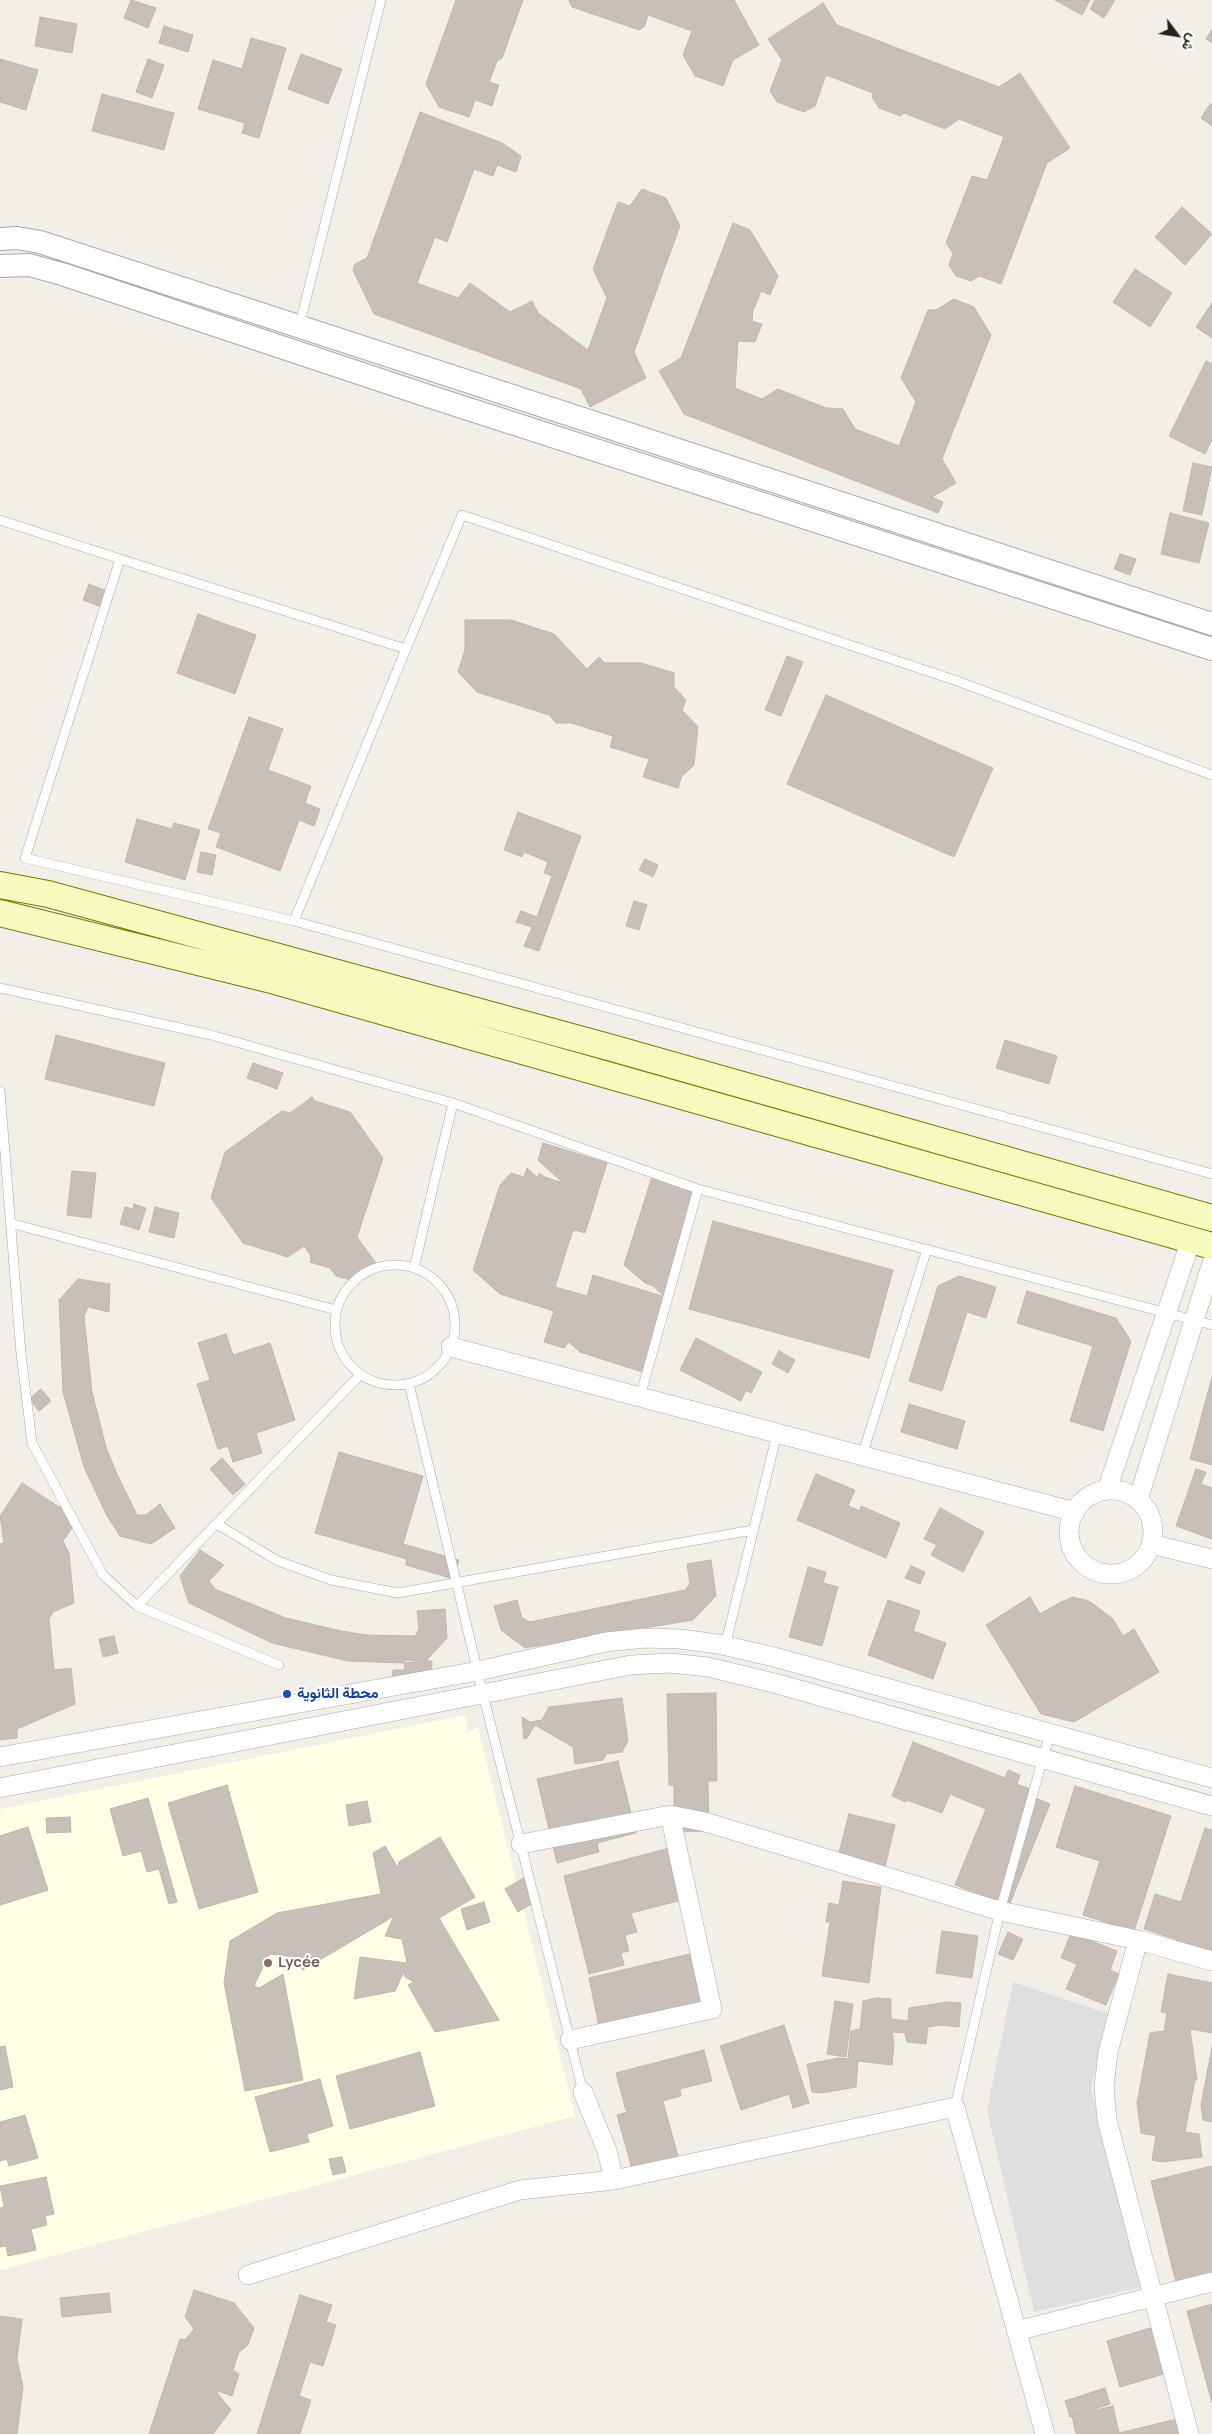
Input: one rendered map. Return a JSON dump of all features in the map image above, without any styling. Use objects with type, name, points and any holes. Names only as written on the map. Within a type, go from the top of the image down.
[{"type":"main road","points":[[0,885],[48,894],[583,1040],[1212,1218]]},
{"type":"main road","points":[[0,913],[275,981],[1201,1243]]},
{"type":"street","points":[[0,240],[17,238],[40,242],[1212,624]]},
{"type":"street","points":[[0,266],[29,265],[62,274],[422,394],[1212,649]]},
{"type":"street","points":[[1107,1490],[1166,1313],[1201,1243]]},
{"type":"street","points":[[1138,1500],[1203,1322],[1212,1264]]},
{"type":"street","points":[[451,1347],[1075,1512]]},
{"type":"street","points":[[1107,1490],[1118,1491],[1138,1500],[1152,1520],[1152,1544],[1145,1556],[1135,1566],[1123,1572],[1109,1574],[1095,1571],[1083,1564],[1075,1553],[1070,1540],[1070,1526],[1075,1512],[1083,1502],[1094,1494],[1107,1490]]},
{"type":"street","points":[[1152,1544],[1212,1559]]},
{"type":"street","points":[[0,1757],[478,1671],[616,1641],[645,1638],[680,1639],[725,1646],[774,1657],[1212,1778]]},
{"type":"street","points":[[0,1788],[631,1665],[670,1663],[708,1667],[774,1683],[1212,1806]]},
{"type":"street","points":[[521,1844],[670,1815],[705,1822],[1000,1911],[1138,1940],[1212,1961]]},
{"type":"street","points":[[570,2040],[712,2009],[670,1815]]},
{"type":"street","points":[[1138,1940],[1108,2052],[1104,2087],[1107,2120],[1189,2434]]},
{"type":"street","points":[[583,2092],[607,2151],[614,2180]]},
{"type":"street","points":[[248,2275],[520,2190],[614,2180],[954,2107],[1045,2434]]},
{"type":"street","points":[[1016,2331],[1212,2282]]},
{"type":"lane","points":[[298,327],[381,0]]},
{"type":"lane","points":[[294,921],[462,515],[956,681],[1212,775]]},
{"type":"lane","points":[[0,520],[406,650]]},
{"type":"lane","points":[[120,559],[25,858],[294,921],[1212,1174]]},
{"type":"lane","points":[[0,988],[211,1035],[453,1104],[698,1189],[1203,1322]]},
{"type":"lane","points":[[0,1091],[21,1354],[32,1443],[103,1575],[137,1606],[279,1664]]},
{"type":"lane","points":[[414,1268],[453,1104]]},
{"type":"lane","points":[[640,1397],[698,1189]]},
{"type":"lane","points":[[10,1223],[336,1310]]},
{"type":"lane","points":[[862,1456],[927,1249]]},
{"type":"lane","points":[[394,1265],[414,1268],[431,1276],[444,1290],[453,1308],[455,1328],[451,1347],[441,1364],[427,1377],[409,1384],[384,1385],[360,1376],[346,1363],[338,1346],[334,1328],[336,1310],[344,1292],[357,1278],[375,1268],[394,1265]]},
{"type":"lane","points":[[137,1606],[360,1376]]},
{"type":"lane","points":[[409,1384],[483,1694],[583,2092]]},
{"type":"lane","points":[[725,1646],[777,1434]]},
{"type":"lane","points":[[217,1524],[278,1560],[331,1580],[398,1593],[753,1530]]},
{"type":"lane","points":[[954,2107],[1000,1911],[1050,1733]]},
{"type":"shaded area","name":"Lycée","points":[[466,1715],[467,1733],[478,1727],[575,2116],[0,2270],[0,1809]]},
{"type":"shaded area","points":[[1013,1982],[1109,2014],[1091,2089],[1142,2287],[1034,2312],[987,2110]]},
{"type":"building","points":[[131,0],[156,8],[148,28],[124,18]]},
{"type":"building","points":[[456,0],[523,0],[502,58],[497,61],[489,82],[499,85],[492,106],[475,100],[469,117],[439,107],[426,84]]},
{"type":"building","points":[[569,0],[734,0],[759,45],[733,60],[723,86],[695,76],[683,55],[692,31],[648,15],[644,27],[639,30],[572,7]]},
{"type":"building","points":[[1055,0],[1090,0],[1082,15]]},
{"type":"building","points":[[1095,0],[1115,0],[1104,18],[1090,9]]},
{"type":"building","points":[[823,3],[837,25],[999,87],[1020,73],[1070,148],[1047,163],[1001,284],[979,276],[971,281],[956,276],[949,265],[953,253],[946,243],[972,176],[987,180],[1004,137],[959,119],[945,129],[904,113],[900,116],[879,108],[872,97],[873,93],[826,75],[815,106],[804,112],[777,102],[770,91],[782,60],[768,39]]},
{"type":"building","points":[[40,17],[77,24],[72,53],[35,46]]},
{"type":"building","points":[[164,26],[193,35],[188,52],[159,43]]},
{"type":"building","points":[[1212,29],[1212,43],[1206,39]]},
{"type":"building","points":[[251,38],[286,48],[259,138],[242,133],[245,123],[198,109],[213,60],[242,69]]},
{"type":"building","points":[[301,54],[342,69],[328,104],[288,89]]},
{"type":"building","points":[[0,59],[38,70],[26,110],[0,102]]},
{"type":"building","points":[[148,59],[164,65],[152,98],[136,92]]},
{"type":"building","points":[[102,94],[174,113],[164,150],[92,131]]},
{"type":"building","points":[[1210,104],[1212,105],[1212,126],[1201,118]]},
{"type":"building","points":[[420,112],[502,143],[521,156],[516,172],[497,165],[493,176],[474,169],[447,242],[435,237],[417,283],[458,298],[470,283],[510,312],[532,301],[538,313],[588,350],[607,298],[593,269],[618,202],[630,206],[642,189],[666,198],[680,226],[634,352],[646,378],[590,407],[581,389],[374,314],[353,270],[355,264],[367,258]]},
{"type":"building","points":[[1182,207],[1212,234],[1185,265],[1155,237]]},
{"type":"building","points":[[733,223],[750,230],[778,276],[770,295],[761,291],[753,311],[752,321],[762,324],[755,342],[738,341],[735,388],[762,399],[778,389],[826,408],[843,409],[855,429],[899,446],[916,402],[901,378],[928,310],[936,310],[954,299],[974,307],[991,335],[942,459],[956,483],[932,497],[943,502],[938,513],[684,414],[659,371],[681,358]]},
{"type":"building","points":[[1135,269],[1172,293],[1150,327],[1113,302]]},
{"type":"building","points":[[1212,303],[1212,338],[1196,327]]},
{"type":"building","points":[[1206,361],[1212,364],[1212,439],[1205,454],[1169,436]]},
{"type":"building","points":[[1193,463],[1212,467],[1202,515],[1183,511]]},
{"type":"building","points":[[1170,513],[1209,523],[1199,563],[1161,554]]},
{"type":"building","points":[[1120,554],[1136,559],[1130,575],[1114,569]]},
{"type":"building","points":[[89,584],[107,591],[101,607],[83,600]]},
{"type":"building","points":[[198,614],[256,635],[235,694],[177,673]]},
{"type":"building","points":[[465,620],[511,620],[554,634],[587,669],[599,657],[605,663],[641,663],[674,673],[674,687],[686,700],[682,710],[698,727],[694,765],[682,776],[678,788],[643,777],[649,759],[610,747],[613,736],[571,723],[556,723],[549,715],[477,692],[458,672],[465,650]]},
{"type":"building","points":[[787,656],[803,662],[781,716],[765,710]]},
{"type":"building","points":[[826,695],[993,768],[954,857],[787,784]]},
{"type":"building","points":[[249,717],[283,729],[268,770],[311,786],[305,803],[320,809],[314,826],[299,820],[280,871],[216,847],[221,833],[208,829]]},
{"type":"building","points":[[518,812],[581,836],[539,951],[524,946],[532,927],[516,922],[521,911],[537,917],[552,876],[544,873],[548,862],[524,852],[522,857],[504,850]]},
{"type":"building","points":[[137,819],[172,829],[174,823],[200,830],[185,880],[125,862]]},
{"type":"building","points":[[201,852],[216,855],[212,875],[197,872]]},
{"type":"building","points":[[645,859],[658,865],[653,877],[639,870]]},
{"type":"building","points":[[634,901],[647,905],[639,930],[626,926]]},
{"type":"building","points":[[56,1035],[165,1063],[154,1106],[45,1079]]},
{"type":"building","points":[[1005,1040],[1057,1056],[1049,1084],[996,1068]]},
{"type":"building","points":[[253,1063],[283,1073],[277,1089],[247,1078]]},
{"type":"building","points":[[312,1097],[315,1101],[350,1112],[383,1158],[357,1237],[376,1263],[354,1281],[336,1276],[330,1268],[310,1262],[311,1256],[304,1246],[288,1257],[243,1243],[211,1198],[225,1152],[282,1111],[290,1113]]},
{"type":"building","points":[[543,1143],[607,1163],[585,1233],[575,1230],[572,1233],[555,1287],[587,1296],[593,1275],[665,1297],[624,1265],[652,1177],[699,1192],[642,1372],[580,1352],[569,1342],[564,1348],[544,1342],[554,1311],[500,1294],[473,1270],[500,1185],[511,1173],[524,1177],[527,1168],[538,1178],[539,1173],[563,1183],[538,1160]]},
{"type":"building","points":[[72,1171],[96,1173],[91,1218],[67,1215]]},
{"type":"building","points":[[134,1204],[146,1208],[139,1230],[120,1224],[125,1207],[133,1209]]},
{"type":"building","points":[[155,1207],[179,1213],[174,1238],[149,1232]]},
{"type":"building","points":[[713,1221],[893,1270],[869,1358],[689,1309]]},
{"type":"building","points":[[959,1276],[996,1287],[986,1318],[967,1312],[942,1391],[909,1381],[938,1286]]},
{"type":"building","points":[[78,1279],[110,1284],[109,1312],[88,1307],[84,1316],[92,1392],[106,1447],[137,1515],[146,1515],[160,1504],[175,1528],[151,1544],[120,1536],[107,1516],[84,1467],[63,1392],[59,1300]]},
{"type":"building","points":[[1027,1291],[1116,1318],[1131,1341],[1103,1431],[1070,1421],[1093,1346],[1017,1323]]},
{"type":"building","points":[[226,1334],[233,1355],[270,1343],[295,1420],[256,1433],[262,1453],[233,1462],[228,1446],[218,1449],[197,1384],[210,1380],[198,1343]]},
{"type":"building","points":[[696,1338],[762,1372],[751,1393],[746,1390],[741,1401],[680,1370]]},
{"type":"building","points":[[779,1351],[795,1360],[788,1373],[772,1364]]},
{"type":"building","points":[[1212,1377],[1212,1465],[1190,1459]]},
{"type":"building","points":[[41,1389],[51,1401],[39,1411],[29,1399]]},
{"type":"building","points":[[909,1404],[965,1421],[957,1449],[901,1432]]},
{"type":"building","points":[[339,1452],[423,1476],[403,1544],[459,1560],[453,1579],[406,1565],[407,1559],[315,1533]]},
{"type":"building","points":[[222,1458],[245,1484],[233,1495],[210,1469]]},
{"type":"building","points":[[1196,1469],[1206,1472],[1201,1484],[1212,1488],[1212,1539],[1176,1526]]},
{"type":"building","points":[[816,1474],[855,1490],[848,1506],[860,1511],[861,1506],[900,1523],[886,1558],[797,1520]]},
{"type":"building","points":[[22,1483],[78,1519],[63,1541],[69,1553],[74,1603],[53,1612],[49,1619],[54,1670],[71,1668],[75,1704],[17,1729],[17,1738],[0,1740],[0,1544],[4,1543],[0,1516]]},
{"type":"building","points":[[940,1508],[984,1532],[963,1572],[931,1555],[937,1545],[924,1539]]},
{"type":"building","points":[[200,1550],[224,1565],[209,1581],[215,1589],[286,1618],[367,1635],[415,1636],[419,1629],[417,1611],[445,1609],[447,1638],[426,1661],[402,1663],[348,1661],[272,1643],[189,1603],[180,1576]]},
{"type":"building","points":[[711,1560],[716,1596],[693,1620],[525,1648],[501,1630],[494,1606],[517,1600],[522,1618],[530,1622],[685,1590],[690,1584],[687,1564]]},
{"type":"building","points":[[911,1566],[925,1572],[920,1584],[905,1578]]},
{"type":"building","points":[[808,1567],[826,1572],[823,1583],[838,1587],[822,1646],[789,1637]]},
{"type":"building","points":[[1030,1597],[1040,1614],[1073,1597],[1089,1601],[1113,1619],[1123,1636],[1134,1629],[1159,1672],[1074,1722],[1041,1714],[986,1625]]},
{"type":"building","points":[[888,1600],[920,1611],[913,1631],[946,1643],[933,1679],[868,1655]]},
{"type":"building","points":[[114,1636],[118,1653],[103,1657],[99,1639]]},
{"type":"building","points":[[405,1660],[432,1661],[431,1680],[392,1686],[393,1670],[404,1670]]},
{"type":"building","points":[[716,1693],[717,1781],[708,1781],[709,1831],[674,1832],[674,1785],[669,1785],[667,1694]]},
{"type":"building","points":[[622,1698],[628,1741],[622,1752],[606,1754],[603,1760],[575,1764],[573,1747],[535,1725],[527,1738],[524,1739],[522,1717],[530,1722],[542,1720],[549,1707]]},
{"type":"building","points":[[913,1742],[1005,1778],[1008,1770],[1020,1775],[1017,1784],[1030,1789],[1028,1795],[1050,1804],[1009,1906],[955,1885],[986,1809],[950,1794],[942,1813],[892,1796]]},
{"type":"building","points":[[618,1761],[636,1833],[597,1843],[599,1852],[557,1863],[537,1779]]},
{"type":"building","points":[[227,1785],[258,1892],[199,1909],[168,1803]]},
{"type":"building","points":[[1075,1786],[1171,1816],[1134,1931],[1083,1915],[1100,1861],[1056,1847]]},
{"type":"building","points":[[148,1798],[177,1902],[169,1904],[159,1869],[147,1872],[141,1851],[123,1856],[110,1809]]},
{"type":"building","points":[[367,1801],[371,1822],[349,1826],[346,1805]]},
{"type":"building","points":[[849,1814],[895,1825],[884,1871],[837,1860]]},
{"type":"building","points":[[70,1817],[71,1832],[47,1833],[46,1818]]},
{"type":"building","points":[[28,1827],[48,1890],[0,1905],[0,1836]]},
{"type":"building","points":[[1205,1828],[1212,1830],[1212,1957],[1175,1946],[1177,1940],[1144,1929],[1155,1894],[1181,1902]]},
{"type":"building","points":[[440,1837],[475,1897],[439,1918],[499,2020],[435,2032],[408,1985],[414,1982],[405,1977],[404,1971],[395,1991],[354,1999],[360,1957],[407,1963],[402,1939],[385,1936],[394,1916],[303,1970],[296,1957],[269,1954],[254,1986],[259,1988],[283,1974],[303,2080],[245,2091],[224,1983],[230,1941],[277,1913],[381,1894],[373,1853],[385,1846],[398,1868],[399,1862]]},
{"type":"building","points":[[673,1847],[682,1900],[631,1913],[637,1932],[625,1935],[629,1951],[621,1953],[624,1965],[589,1974],[564,1876]]},
{"type":"building","points":[[525,1877],[539,1899],[518,1912],[505,1889]]},
{"type":"building","points":[[843,1881],[881,1887],[869,1983],[822,1976],[830,1922],[826,1922],[829,1903],[839,1905]]},
{"type":"building","points":[[484,1902],[490,1922],[467,1930],[461,1909]]},
{"type":"building","points":[[942,1931],[978,1936],[972,1978],[936,1973]]},
{"type":"building","points":[[1008,1932],[1023,1939],[1013,1960],[998,1954]]},
{"type":"building","points":[[1071,1933],[1117,1951],[1110,1970],[1119,1974],[1106,2005],[1066,1989],[1077,1964],[1061,1958]]},
{"type":"building","points":[[698,1952],[712,2012],[602,2041],[589,1978]]},
{"type":"building","points":[[1168,1974],[1212,1983],[1212,2033],[1190,2029],[1197,2080],[1195,2080],[1185,2132],[1199,2134],[1202,2157],[1162,2162],[1152,2160],[1156,2136],[1141,2133],[1137,2103],[1150,2033],[1164,2031],[1167,2013],[1161,2012]]},
{"type":"building","points":[[877,1998],[891,1999],[891,2019],[908,2021],[909,2008],[947,2002],[961,2003],[959,2027],[940,2025],[928,2027],[926,2044],[907,2042],[905,2033],[892,2032],[894,2043],[892,2065],[858,2061],[856,2087],[822,2093],[812,2092],[807,2064],[839,2058],[848,2059],[851,2031],[860,2029],[863,2001]]},
{"type":"building","points":[[835,2001],[853,2004],[846,2057],[827,2054]]},
{"type":"building","points":[[784,2025],[809,2103],[793,2108],[789,2094],[741,2110],[720,2046]]},
{"type":"building","points":[[5,2046],[13,2087],[0,2090],[0,2047]]},
{"type":"building","points":[[1212,2047],[1212,2122],[1203,2120],[1201,2105]]},
{"type":"building","points":[[704,2050],[712,2081],[680,2089],[681,2096],[626,2111],[616,2073]]},
{"type":"building","points":[[420,2052],[435,2106],[350,2129],[336,2076]]},
{"type":"building","points":[[320,2079],[333,2126],[307,2134],[309,2142],[270,2152],[255,2097]]},
{"type":"building","points":[[663,2102],[680,2163],[634,2176],[617,2115]]},
{"type":"building","points":[[25,2115],[38,2158],[9,2166],[7,2159],[0,2161],[0,2122]]},
{"type":"building","points":[[342,2157],[346,2172],[333,2175],[329,2159]]},
{"type":"building","points":[[1212,2166],[1212,2283],[1178,2291],[1151,2181]]},
{"type":"building","points":[[46,2177],[54,2214],[45,2216],[47,2225],[31,2229],[36,2250],[8,2256],[6,2246],[0,2247],[0,2208],[4,2207],[0,2186]]},
{"type":"building","points":[[194,2290],[234,2303],[254,2328],[248,2345],[239,2352],[233,2370],[239,2374],[232,2396],[215,2390],[231,2410],[213,2434],[149,2434],[180,2339],[185,2340],[194,2329],[185,2317]]},
{"type":"building","points":[[109,2293],[111,2312],[62,2317],[60,2298]]},
{"type":"building","points":[[300,2295],[332,2305],[326,2322],[336,2325],[323,2366],[310,2362],[299,2396],[311,2400],[300,2434],[257,2434]]},
{"type":"building","points":[[1212,2304],[1212,2403],[1187,2311]]},
{"type":"building","points":[[0,2316],[22,2319],[17,2359],[23,2387],[17,2434],[0,2434]]},
{"type":"building","points":[[1160,2325],[1174,2371],[1120,2387],[1107,2341]]},
{"type":"building","points":[[1105,2388],[1110,2404],[1070,2417],[1065,2401]]},
{"type":"building","points":[[1113,2406],[1119,2433],[1185,2417],[1189,2434],[1076,2434],[1072,2416]]},
{"type":"place","name":"محطة الثانوية","points":[[287,1694]]},
{"type":"place","name":"Lycée","points":[[268,1963]]}]
